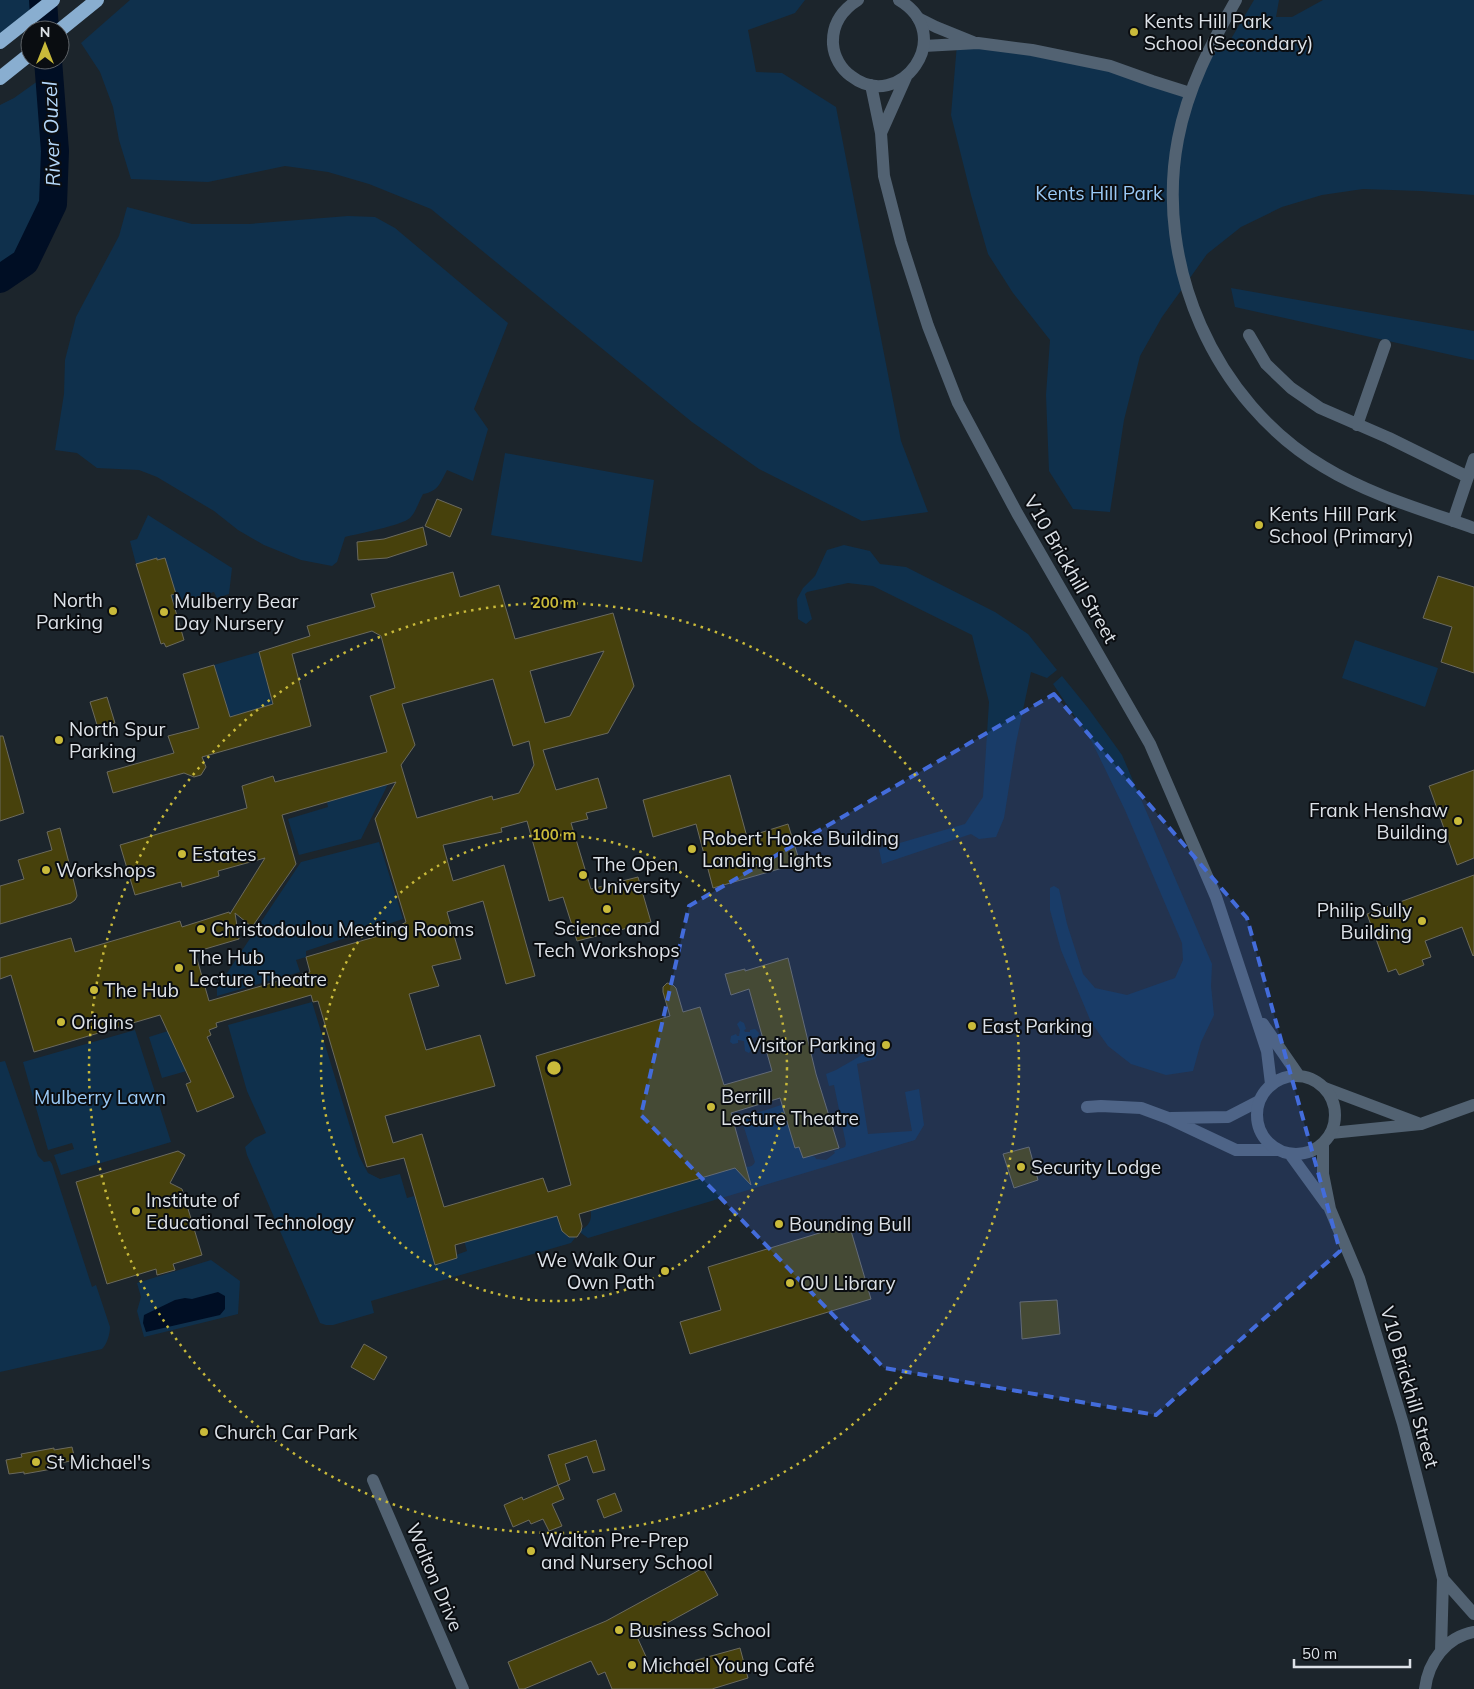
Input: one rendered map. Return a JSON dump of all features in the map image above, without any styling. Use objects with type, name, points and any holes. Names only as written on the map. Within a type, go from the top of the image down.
[{"type":"highway","points":[[0,42],[53,0]]},
{"type":"highway","points":[[70,22],[97,0]]},
{"type":"highway","points":[[0,78],[20,62]]},
{"type":"street","points":[[899,0],[910,8],[918,18],[923,31],[924,46],[978,44],[1032,50],[1110,66],[1152,82],[1190,93]]},
{"type":"street","points":[[1236,0],[1206,53],[1190,93],[1178,139],[1173,178],[1176,241],[1180,265],[1199,323],[1222,366],[1252,408],[1286,441],[1323,467],[1359,486],[1474,528]]},
{"type":"street","points":[[853,2],[842,12],[834,32],[833,46],[837,60],[845,72],[857,81],[871,85],[890,85],[906,77]]},
{"type":"street","points":[[918,18],[978,44]]},
{"type":"street","name":"V10 Brickhill Street","points":[[881,133],[906,77],[918,63],[924,46]]},
{"type":"street","name":"V10 Brickhill Street","points":[[871,85],[881,133],[884,176],[901,242],[928,326],[958,403],[1017,513],[1150,744],[1216,897],[1256,1014],[1267,1051],[1272,1084]]},
{"type":"street","points":[[1249,335],[1266,364],[1291,388],[1320,408],[1389,438],[1468,477]]},
{"type":"street","points":[[1357,425],[1385,345]]},
{"type":"street","points":[[1453,521],[1474,459]]},
{"type":"street","name":"V10 Brickhill Street","points":[[1256,1014],[1299,1076]]},
{"type":"street","points":[[1284,1152],[1268,1143],[1261,1134],[1256,1112],[1264,1092],[1280,1079],[1299,1076],[1317,1082],[1325,1088],[1421,1124]]},
{"type":"street","points":[[1087,1107],[1141,1108],[1168,1118],[1236,1150],[1302,1154],[1313,1150],[1327,1138],[1335,1122],[1332,1098],[1325,1088]]},
{"type":"street","points":[[1168,1118],[1228,1117],[1259,1101]]},
{"type":"street","points":[[1327,1138],[1421,1124],[1474,1105]]},
{"type":"street","name":"V10 Brickhill Street","points":[[1327,1138],[1323,1174],[1330,1209],[1359,1278],[1403,1424],[1443,1579],[1441,1651]]},
{"type":"street","name":"V10 Brickhill Street","points":[[1284,1152],[1330,1209]]},
{"type":"street","name":"Walton Drive","points":[[373,1480],[463,1689]]},
{"type":"street","name":"V10 Brickhill Street","points":[[1443,1579],[1474,1614]]},
{"type":"street","points":[[1417,1689],[1426,1684],[1432,1663],[1441,1651],[1455,1639],[1474,1632]]},
{"type":"highlighted area","points":[[1054,694],[1247,918],[1340,1251],[1156,1415],[884,1368],[641,1115],[689,906]]},
{"type":"green space","points":[[0,0],[53,0],[28,20],[20,20],[20,26],[0,42]]},
{"type":"green space","points":[[130,0],[805,0],[795,13],[748,30],[756,72],[782,73],[836,107],[901,441],[928,512],[862,521],[759,469],[692,422],[431,209],[369,184],[328,172],[285,166],[208,182],[131,179],[119,140],[113,107],[100,72],[81,43]]},
{"type":"green space","name":"Kents Hill Park","points":[[1254,0],[1279,0],[1276,17],[1292,17],[1323,0],[1474,0],[1474,195],[1363,189],[1322,195],[1282,207],[1241,227],[1207,254],[1162,317],[1140,356],[1124,420],[1110,512],[1073,509],[1049,471],[1046,395],[1050,340],[1013,293],[988,254],[951,115],[957,44],[1032,50],[1190,93],[1206,53],[1228,44]]},
{"type":"green space","points":[[42,78],[55,151],[53,204],[25,262],[0,279],[0,105],[14,98]]},
{"type":"green space","points":[[127,207],[192,224],[249,224],[348,216],[375,217],[395,228],[508,323],[474,409],[488,429],[473,481],[447,470],[436,489],[423,494],[416,510],[406,521],[345,537],[337,562],[332,566],[301,560],[264,545],[238,530],[214,511],[157,477],[139,470],[97,468],[77,453],[55,450],[64,394],[65,360],[76,317],[119,236]]},
{"type":"green space","points":[[1231,288],[1474,331],[1474,360],[1235,307]]},
{"type":"green space","points":[[505,453],[654,480],[642,562],[491,535]]},
{"type":"green space","points":[[148,515],[232,568],[229,594],[217,598],[214,592],[174,603],[171,595],[175,594],[157,558],[136,564],[130,541],[137,539]]},
{"type":"green space","points":[[844,545],[870,551],[880,564],[906,567],[995,612],[1028,634],[1057,670],[1047,678],[1031,672],[1016,743],[1004,818],[996,837],[979,839],[971,834],[882,864],[879,849],[965,824],[983,797],[989,702],[972,635],[873,586],[848,583],[807,592],[805,594],[812,619],[806,624],[798,619],[797,599],[803,588],[815,576],[827,550]]},
{"type":"green space","points":[[1355,640],[1438,668],[1425,707],[1342,678]]},
{"type":"green space","points":[[259,652],[273,705],[230,717],[214,665]]},
{"type":"green space","points":[[1062,676],[1122,755],[1212,964],[1211,986],[1214,1015],[1201,1042],[1193,1071],[1166,1075],[1131,1064],[1108,1046],[1091,1022],[1061,950],[1050,910],[1050,888],[1054,886],[1059,889],[1067,924],[1083,974],[1095,988],[1127,995],[1175,978],[1183,960],[1182,943],[1125,810],[1092,742],[1053,684]]},
{"type":"green space","points":[[388,784],[361,839],[299,855],[288,819],[328,807],[327,802]]},
{"type":"green space","points":[[379,842],[403,919],[306,951],[306,957],[296,960],[300,972],[217,996],[217,988],[301,862]]},
{"type":"green space","points":[[312,1002],[359,1156],[368,1173],[380,1179],[400,1174],[407,1198],[414,1196],[434,1263],[467,1251],[462,1233],[559,1204],[574,1234],[575,1238],[571,1243],[371,1301],[374,1313],[333,1325],[320,1323],[247,1155],[245,1147],[255,1138],[266,1133],[247,1091],[228,1025]]},
{"type":"green space","points":[[740,1021],[744,1023],[745,1032],[755,1029],[759,1033],[758,1037],[752,1038],[751,1035],[747,1041],[749,1041],[752,1049],[749,1053],[745,1051],[744,1041],[738,1040],[738,1043],[733,1044],[730,1042],[731,1036],[736,1034],[739,1036],[740,1030],[737,1024]]},
{"type":"green space","name":"Mulberry Lawn","points":[[135,1030],[171,1142],[61,1175],[54,1155],[74,1149],[72,1143],[48,1150],[23,1062]]},
{"type":"green space","points":[[168,1031],[190,1070],[162,1078],[149,1037]]},
{"type":"green space","points":[[876,1047],[878,1053],[875,1059],[857,1064],[868,1134],[912,1131],[905,1092],[919,1089],[924,1125],[915,1140],[588,1238],[581,1233],[581,1230],[590,1220],[590,1206],[739,1161],[745,1166],[751,1166],[755,1162],[741,1118],[787,1103],[809,1146],[811,1156],[816,1159],[826,1160],[835,1153],[834,1151],[845,1147],[846,1144],[834,1085],[829,1086],[826,1074]]},
{"type":"green space","points":[[5,1061],[38,1156],[44,1162],[50,1161],[52,1164],[92,1287],[96,1285],[110,1327],[108,1339],[102,1349],[0,1372],[0,1062]]},
{"type":"green space","points":[[211,1260],[240,1281],[238,1314],[144,1337],[137,1311],[141,1297],[137,1283]]},
{"type":"shaded area","points":[[218,1292],[225,1296],[225,1309],[220,1315],[146,1332],[143,1323],[144,1315],[175,1300],[192,1299]]},
{"type":"building","points":[[437,499],[462,509],[450,537],[425,526]]},
{"type":"building","points":[[423,527],[427,545],[387,558],[358,560],[357,542],[384,539]]},
{"type":"building","name":"Mulberry Bear Day Nursery","points":[[157,558],[157,560],[165,558],[176,594],[171,595],[184,640],[166,647],[164,643],[161,644],[136,564]]},
{"type":"building","points":[[453,572],[460,597],[499,585],[515,639],[613,613],[634,686],[608,733],[543,750],[556,790],[598,778],[607,808],[586,813],[588,819],[571,823],[591,889],[638,877],[651,922],[577,941],[563,897],[549,901],[527,821],[501,828],[502,832],[443,845],[453,881],[504,865],[535,976],[506,984],[483,901],[447,912],[461,959],[432,966],[439,986],[409,994],[426,1050],[480,1035],[495,1086],[385,1116],[393,1143],[422,1134],[444,1207],[543,1178],[548,1192],[571,1185],[536,1056],[670,1016],[663,992],[663,987],[667,983],[672,984],[676,988],[683,1012],[700,1007],[724,1085],[772,1071],[749,989],[731,995],[725,974],[745,969],[745,971],[788,958],[816,1074],[839,1148],[803,1158],[799,1147],[795,1148],[780,1098],[731,1113],[751,1185],[735,1168],[579,1214],[582,1226],[577,1237],[569,1237],[562,1231],[557,1216],[455,1245],[457,1258],[435,1265],[404,1158],[367,1167],[318,1001],[313,1002],[311,995],[216,1023],[217,1027],[209,1030],[211,1035],[207,1037],[234,1097],[197,1112],[186,1084],[191,1082],[160,1015],[34,1052],[11,975],[0,979],[0,958],[71,938],[75,952],[180,921],[182,927],[229,912],[230,914],[265,858],[218,871],[219,876],[182,887],[181,882],[135,895],[120,845],[247,808],[242,786],[273,776],[275,782],[387,752],[370,696],[395,688],[381,636],[372,631],[292,654],[311,726],[202,757],[206,767],[201,775],[194,777],[184,773],[113,793],[107,772],[174,753],[168,736],[199,728],[183,674],[214,665],[230,717],[273,704],[259,652],[310,636],[307,626],[375,607],[371,594]],"holes":[[[604,651],[570,716],[545,723],[530,671]],[[493,679],[513,746],[529,741],[534,765],[519,793],[493,800],[492,796],[417,818],[401,765],[415,745],[402,704]],[[396,782],[375,819],[406,922],[396,928],[395,931],[306,957],[310,972],[209,1001],[195,952],[239,939],[235,913],[252,927],[296,864],[282,815]]]},
{"type":"building","points":[[1438,576],[1474,587],[1474,673],[1441,662],[1452,627],[1423,618]]},
{"type":"building","points":[[107,697],[115,723],[98,728],[90,702]]},
{"type":"building","points":[[0,736],[3,736],[24,813],[0,821]]},
{"type":"building","name":"Frank Henshaw Building","points":[[1474,770],[1474,858],[1457,865],[1429,786]]},
{"type":"building","points":[[730,775],[747,837],[788,824],[800,863],[713,888],[696,824],[653,837],[643,800]]},
{"type":"building","name":"Workshops","points":[[60,828],[76,890],[77,896],[75,900],[71,903],[0,924],[0,886],[24,879],[18,860],[52,850],[47,832]]},
{"type":"building","name":"Philip Sully Building","points":[[1474,875],[1474,955],[1462,927],[1425,941],[1431,957],[1422,960],[1424,965],[1399,975],[1396,969],[1388,972],[1367,914]]},
{"type":"building","name":"Security Lodge","points":[[1029,1147],[1038,1180],[1014,1188],[1003,1154]]},
{"type":"building","name":"Institute of Educational Technology","points":[[178,1151],[185,1155],[170,1183],[182,1189],[202,1255],[173,1264],[175,1270],[157,1275],[156,1269],[107,1284],[76,1182]]},
{"type":"building","name":"OU Library","points":[[849,1224],[871,1299],[690,1354],[680,1322],[721,1310],[708,1267]]},
{"type":"building","points":[[1057,1300],[1060,1334],[1022,1339],[1020,1302]]},
{"type":"building","points":[[364,1344],[387,1357],[374,1380],[351,1367]]},
{"type":"building","points":[[596,1440],[605,1470],[593,1473],[587,1456],[565,1464],[570,1480],[558,1485],[548,1455]]},
{"type":"building","name":"St Michael's","points":[[72,1447],[75,1460],[56,1464],[57,1468],[24,1474],[24,1472],[9,1474],[6,1460],[22,1457],[21,1454]]},
{"type":"building","points":[[558,1485],[564,1499],[552,1504],[562,1526],[549,1531],[543,1519],[531,1524],[529,1520],[513,1527],[504,1505],[522,1497],[523,1500]]},
{"type":"building","points":[[615,1493],[622,1511],[604,1518],[597,1500]]},
{"type":"building","name":"Business School","points":[[703,1568],[718,1595],[638,1639],[653,1672],[740,1648],[748,1678],[712,1689],[612,1689],[605,1672],[598,1675],[591,1661],[524,1689],[519,1689],[508,1662],[606,1621]]},
{"type":"waterway","name":"River Ouzel","points":[[43,0],[44,20]]},
{"type":"waterway","name":"River Ouzel","points":[[0,279],[25,262],[53,204],[55,151],[49,70]]},
{"type":"place","name":"Kents Hill Park School (Secondary)","points":[[1134,32]]},
{"type":"place","name":"Kents Hill Park School (Primary)","points":[[1259,525]]},
{"type":"place","name":"North Parking","points":[[113,611]]},
{"type":"place","name":"Mulberry Bear Day Nursery","points":[[164,612]]},
{"type":"place","name":"North Spur Parking","points":[[59,740]]},
{"type":"place","name":"Frank Henshaw Building","points":[[1458,821]]},
{"type":"place","name":"Robert Hooke Building Landing Lights","points":[[692,849]]},
{"type":"place","name":"Estates","points":[[182,854]]},
{"type":"place","name":"Workshops","points":[[46,870]]},
{"type":"place","name":"The Open University","points":[[583,875]]},
{"type":"place","name":"Science and Tech Workshops","points":[[607,909]]},
{"type":"place","name":"Philip Sully Building","points":[[1422,921]]},
{"type":"place","name":"Christodoulou Meeting Rooms","points":[[201,929]]},
{"type":"place","name":"The Hub Lecture Theatre","points":[[179,968]]},
{"type":"place","name":"The Hub","points":[[94,990]]},
{"type":"place","name":"Origins","points":[[61,1022]]},
{"type":"place","name":"East Parking","points":[[972,1026]]},
{"type":"place","name":"Visitor Parking","points":[[886,1045]]},
{"type":"place","name":"Berrill Lecture Theatre","points":[[711,1107]]},
{"type":"place","name":"Security Lodge","points":[[1021,1167]]},
{"type":"place","name":"Institute of Educational Technology","points":[[136,1211]]},
{"type":"place","name":"Bounding Bull","points":[[779,1224]]},
{"type":"place","name":"We Walk Our Own Path","points":[[665,1271]]},
{"type":"place","name":"OU Library","points":[[790,1283]]},
{"type":"place","name":"Church Car Park","points":[[204,1432]]},
{"type":"place","name":"St Michael's","points":[[36,1462]]},
{"type":"place","name":"Walton Pre-Prep and Nursery School","points":[[531,1551]]},
{"type":"place","name":"Business School","points":[[619,1630]]},
{"type":"place","name":"Michael Young Café","points":[[632,1665]]}]
